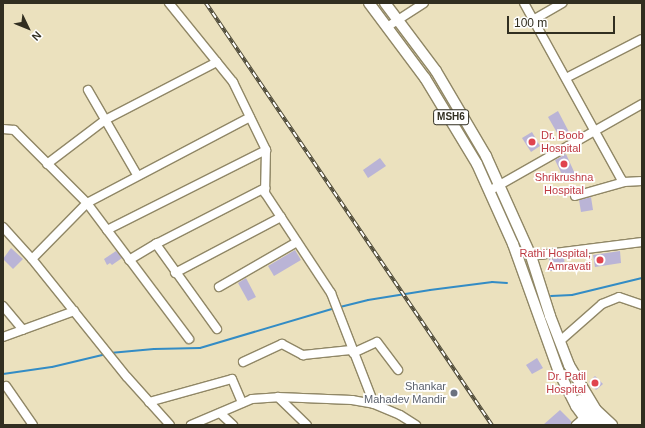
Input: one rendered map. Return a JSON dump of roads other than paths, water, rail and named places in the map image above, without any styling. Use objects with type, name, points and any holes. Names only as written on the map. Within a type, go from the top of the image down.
[{"type":"main road","name":"MSH6","points":[[369,3],[425,78],[452,119],[490,191],[512,244],[558,370],[587,421]]},
{"type":"main road","name":"MSH6","points":[[385,3],[436,71],[462,113],[500,184],[525,242],[526,256],[546,327],[571,384],[600,425]]},
{"type":"main road","name":"MSH6","points":[[512,244],[526,256],[560,341],[585,394],[596,410],[612,425]]},
{"type":"street","points":[[169,3],[233,82],[266,150],[265,192],[334,301],[339,320],[374,404]]},
{"type":"street","points":[[387,27],[424,3]]},
{"type":"street","points":[[524,3],[566,78],[592,130],[624,182]]},
{"type":"street","points":[[533,20],[563,3]]},
{"type":"street","points":[[566,78],[642,39]]},
{"type":"street","points":[[47,164],[105,120],[217,62]]},
{"type":"street","points":[[88,90],[137,175]]},
{"type":"street","points":[[490,191],[592,130],[642,104]]},
{"type":"street","points":[[32,259],[87,202],[250,117]]},
{"type":"street","points":[[3,129],[14,130],[87,202],[188,339]]},
{"type":"street","points":[[107,230],[266,150]]},
{"type":"street","points":[[575,196],[624,182],[642,181]]},
{"type":"street","points":[[129,260],[157,243],[265,188]]},
{"type":"street","points":[[175,273],[281,217]]},
{"type":"street","points":[[3,227],[32,259],[109,354],[170,425]]},
{"type":"street","points":[[219,288],[298,242]]},
{"type":"street","points":[[526,256],[642,242]]},
{"type":"street","points":[[157,243],[175,273],[217,329]]},
{"type":"street","points":[[560,341],[592,310],[607,302],[619,297],[642,305]]},
{"type":"street","points":[[3,306],[23,330]]},
{"type":"street","points":[[3,337],[74,311]]},
{"type":"street","points":[[242,362],[282,344],[303,355],[352,351],[377,342],[398,370]]},
{"type":"street","points":[[149,402],[232,379],[242,403]]},
{"type":"street","points":[[6,386],[33,425]]},
{"type":"street","points":[[278,397],[307,425]]},
{"type":"street","points":[[191,425],[252,399],[278,397],[352,400],[374,404],[400,415],[416,425]]},
{"type":"street","points":[[220,413],[232,425]]},
{"type":"street","points":[[576,425],[587,421]]},
{"type":"waterway","points":[[551,296],[572,295],[642,278]]},
{"type":"waterway","points":[[340,307],[368,300],[430,290],[492,282],[507,283]]},
{"type":"waterway","points":[[110,353],[154,349],[200,348],[335,308]]},
{"type":"waterway","points":[[3,374],[52,367],[106,354]]},
{"type":"railway","points":[[206,3],[492,425]]},
{"type":"place","name":"Dr. Boob Hospital","points":[[532,142]]},
{"type":"place","name":"Shrikrushna Hospital","points":[[564,164]]},
{"type":"place","name":"Rathi Hospital, Amravati","points":[[600,260]]},
{"type":"place","name":"Dr. Patil Hospital","points":[[595,383]]},
{"type":"place","name":"Shankar Mahadev Mandir","points":[[454,393]]}]
